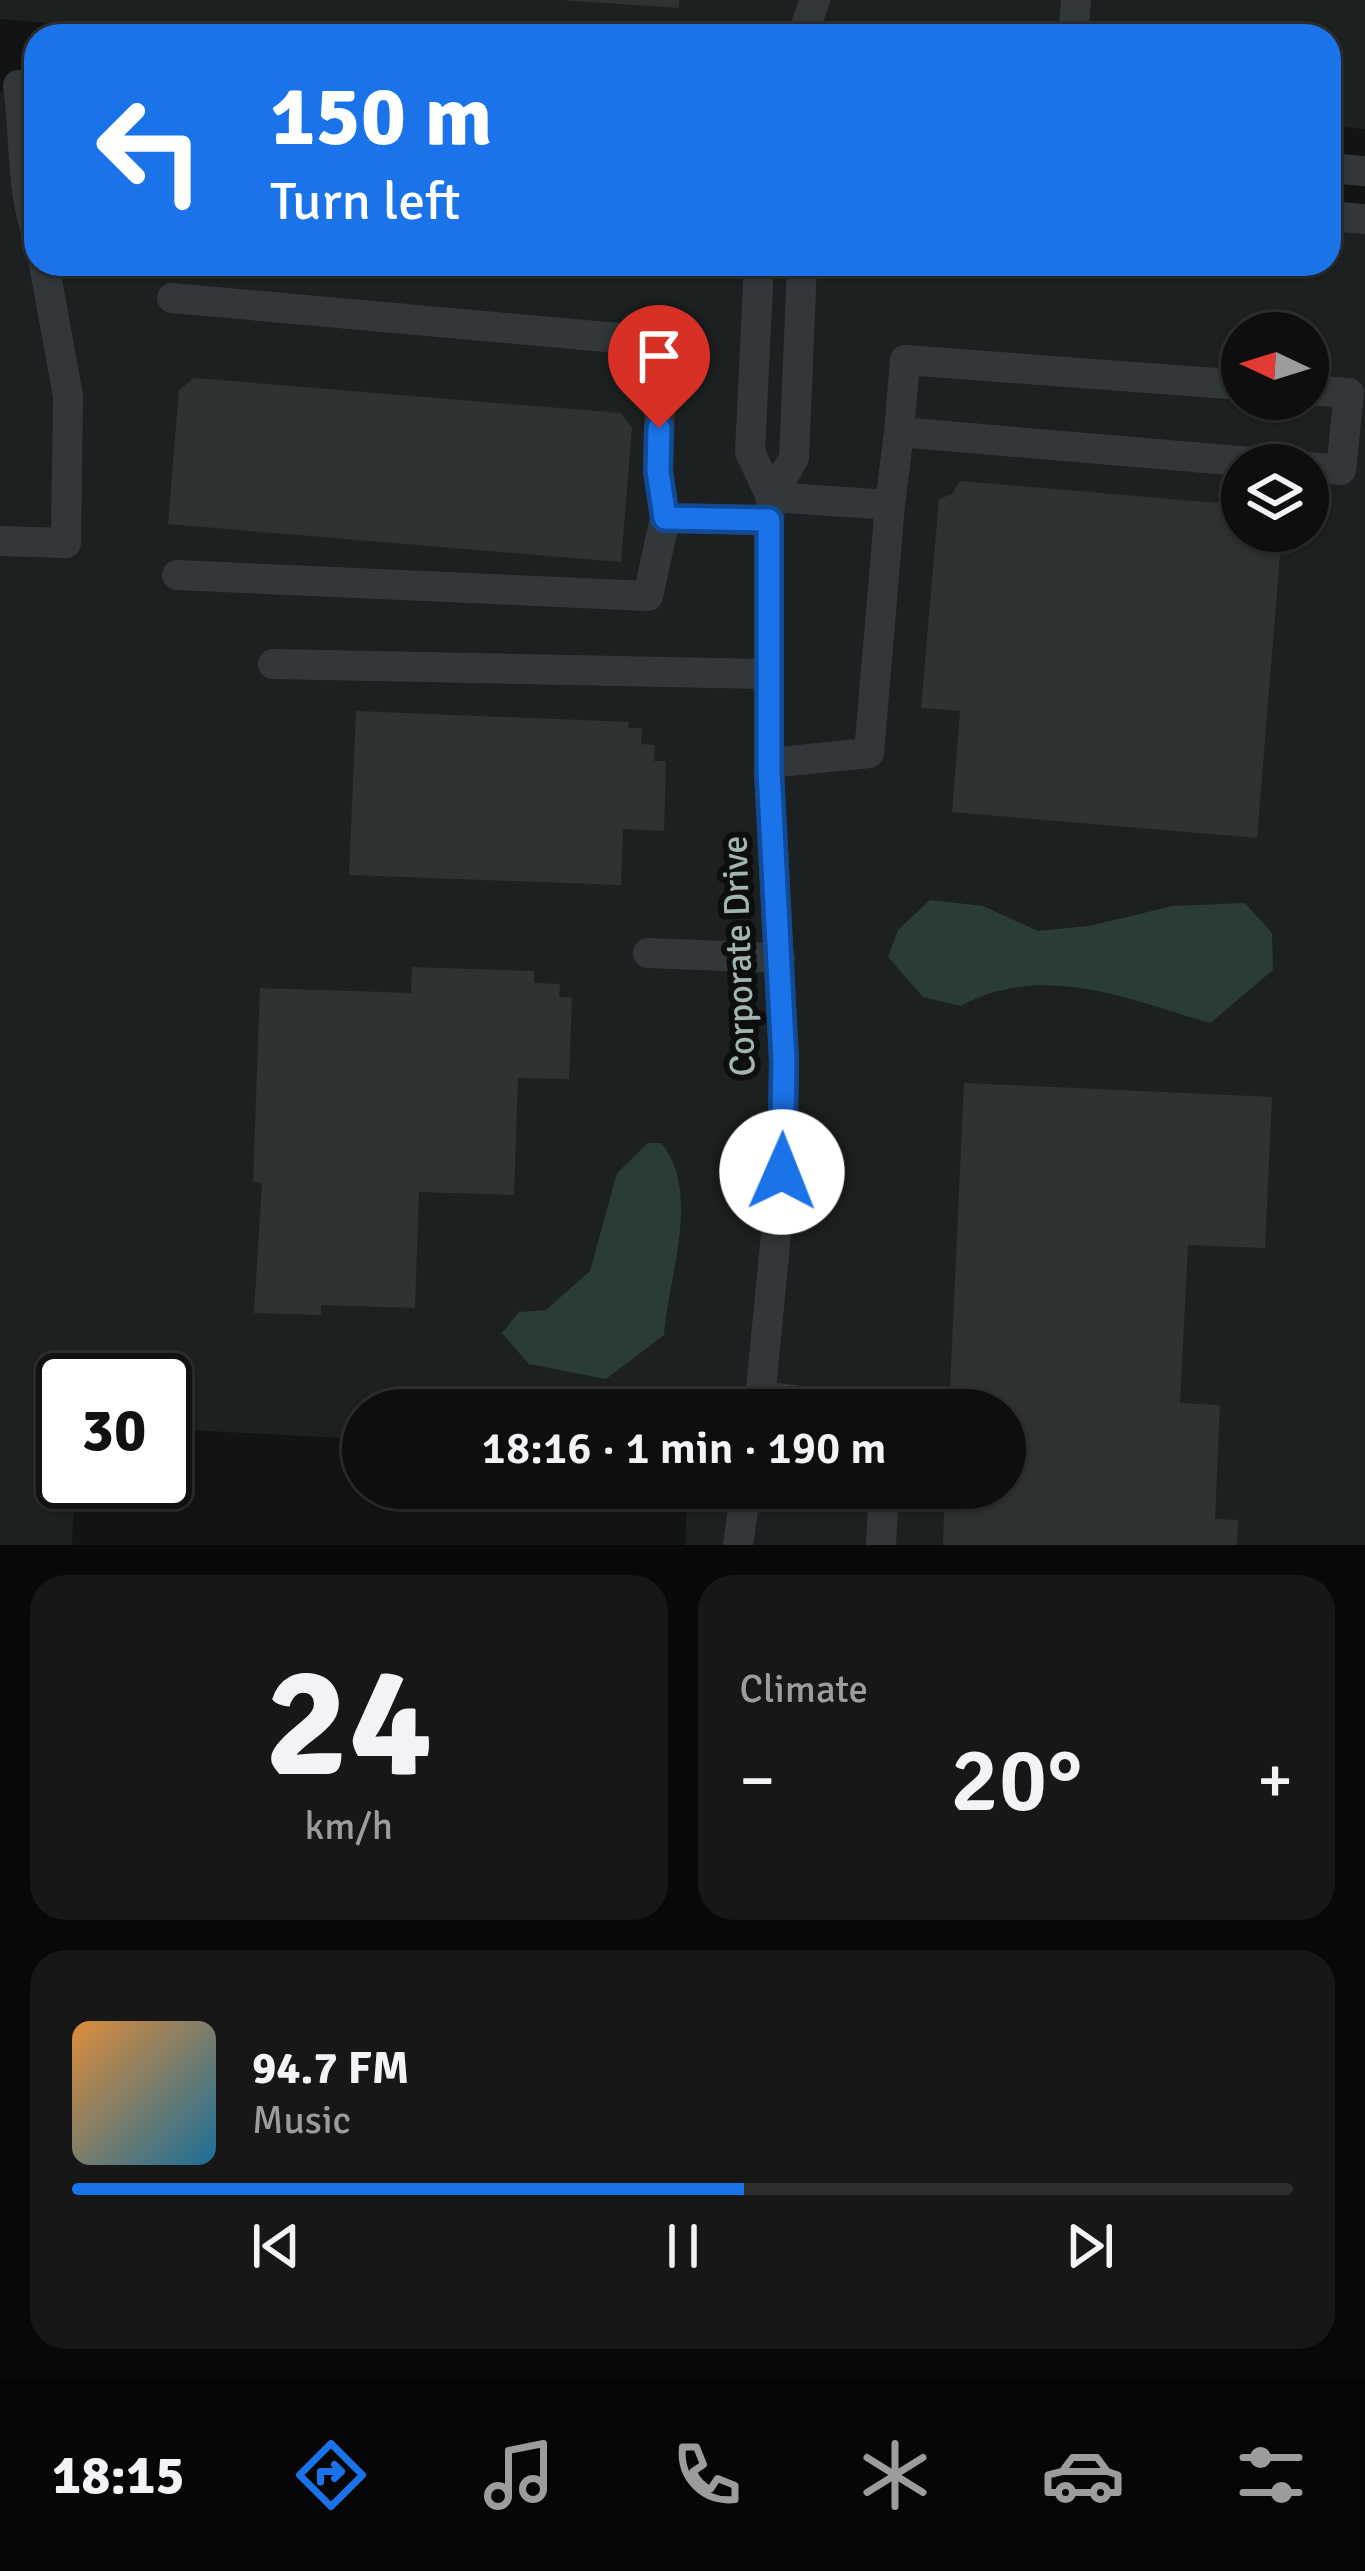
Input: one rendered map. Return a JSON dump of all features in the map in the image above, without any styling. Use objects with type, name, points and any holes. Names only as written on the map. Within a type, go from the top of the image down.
[{"type":"street","points":[[18,85],[24,126]]},
{"type":"street","points":[[0,541],[66,543],[68,396],[46,276]]},
{"type":"street","name":"Corporate Drive","points":[[758,276],[750,452],[770,509],[767,674],[780,958],[782,1172],[761,1389]]},
{"type":"street","name":"Corporate Drive","points":[[770,509],[794,458],[802,276]]},
{"type":"street","points":[[172,298],[662,342],[658,471],[665,518],[648,596],[177,575]]},
{"type":"street","points":[[769,763],[869,753],[905,360],[1221,383]]},
{"type":"street","points":[[1329,392],[1349,393],[1341,470],[1329,469]]},
{"type":"street","points":[[899,432],[1221,459]]},
{"type":"street","points":[[665,518],[890,505]]},
{"type":"street","points":[[273,664],[767,674]]},
{"type":"street","points":[[648,953],[780,958]]},
{"type":"street","points":[[738,1545],[743,1509]]},
{"type":"street","points":[[880,1545],[883,1509]]},
{"type":"shaded area","points":[[0,0],[1365,0],[1365,129],[1341,127],[1341,24],[59,24],[0,19]]},
{"type":"shaded area","points":[[0,91],[24,92],[24,276],[1341,276],[1341,207],[1365,210],[1365,1545],[685,1545],[687,1509],[1026,1509],[1026,1389],[342,1389],[342,1438],[192,1430],[192,1353],[36,1353],[36,1509],[74,1509],[72,1545],[0,1545]]},
{"type":"shaded area","points":[[930,900],[983,906],[1038,931],[1089,926],[1173,906],[1245,903],[1272,933],[1273,970],[1210,1023],[1118,996],[1055,986],[1023,986],[961,1006],[923,997],[888,957],[898,930]]},
{"type":"shaded area","points":[[648,1143],[661,1143],[679,1185],[679,1236],[664,1335],[606,1379],[529,1364],[502,1333],[519,1312],[546,1310],[590,1271],[617,1173]]},
{"type":"building","points":[[560,0],[679,0],[679,8]]},
{"type":"building","points":[[194,378],[621,413],[632,428],[621,562],[168,524],[179,390]]},
{"type":"building","points":[[960,481],[1221,503],[1221,552],[1280,552],[1257,838],[952,812],[960,711],[921,708],[939,499],[952,494]]},
{"type":"building","points":[[356,711],[629,722],[628,728],[642,728],[641,744],[655,745],[654,761],[666,761],[664,831],[623,829],[621,885],[349,875]]},
{"type":"building","points":[[412,967],[534,971],[534,983],[560,984],[559,997],[572,998],[569,1079],[518,1078],[514,1195],[419,1192],[415,1308],[321,1305],[321,1315],[254,1313],[262,1183],[253,1182],[260,988],[411,993]]},
{"type":"building","points":[[964,1083],[1272,1097],[1265,1248],[1188,1245],[1180,1403],[1220,1405],[1215,1519],[1238,1520],[1237,1545],[943,1545],[944,1509],[1026,1509],[1026,1389],[950,1389]]},
{"type":"route","points":[[659,428],[658,471],[665,518],[769,520],[769,771],[784,1061],[782,1172]]}]
